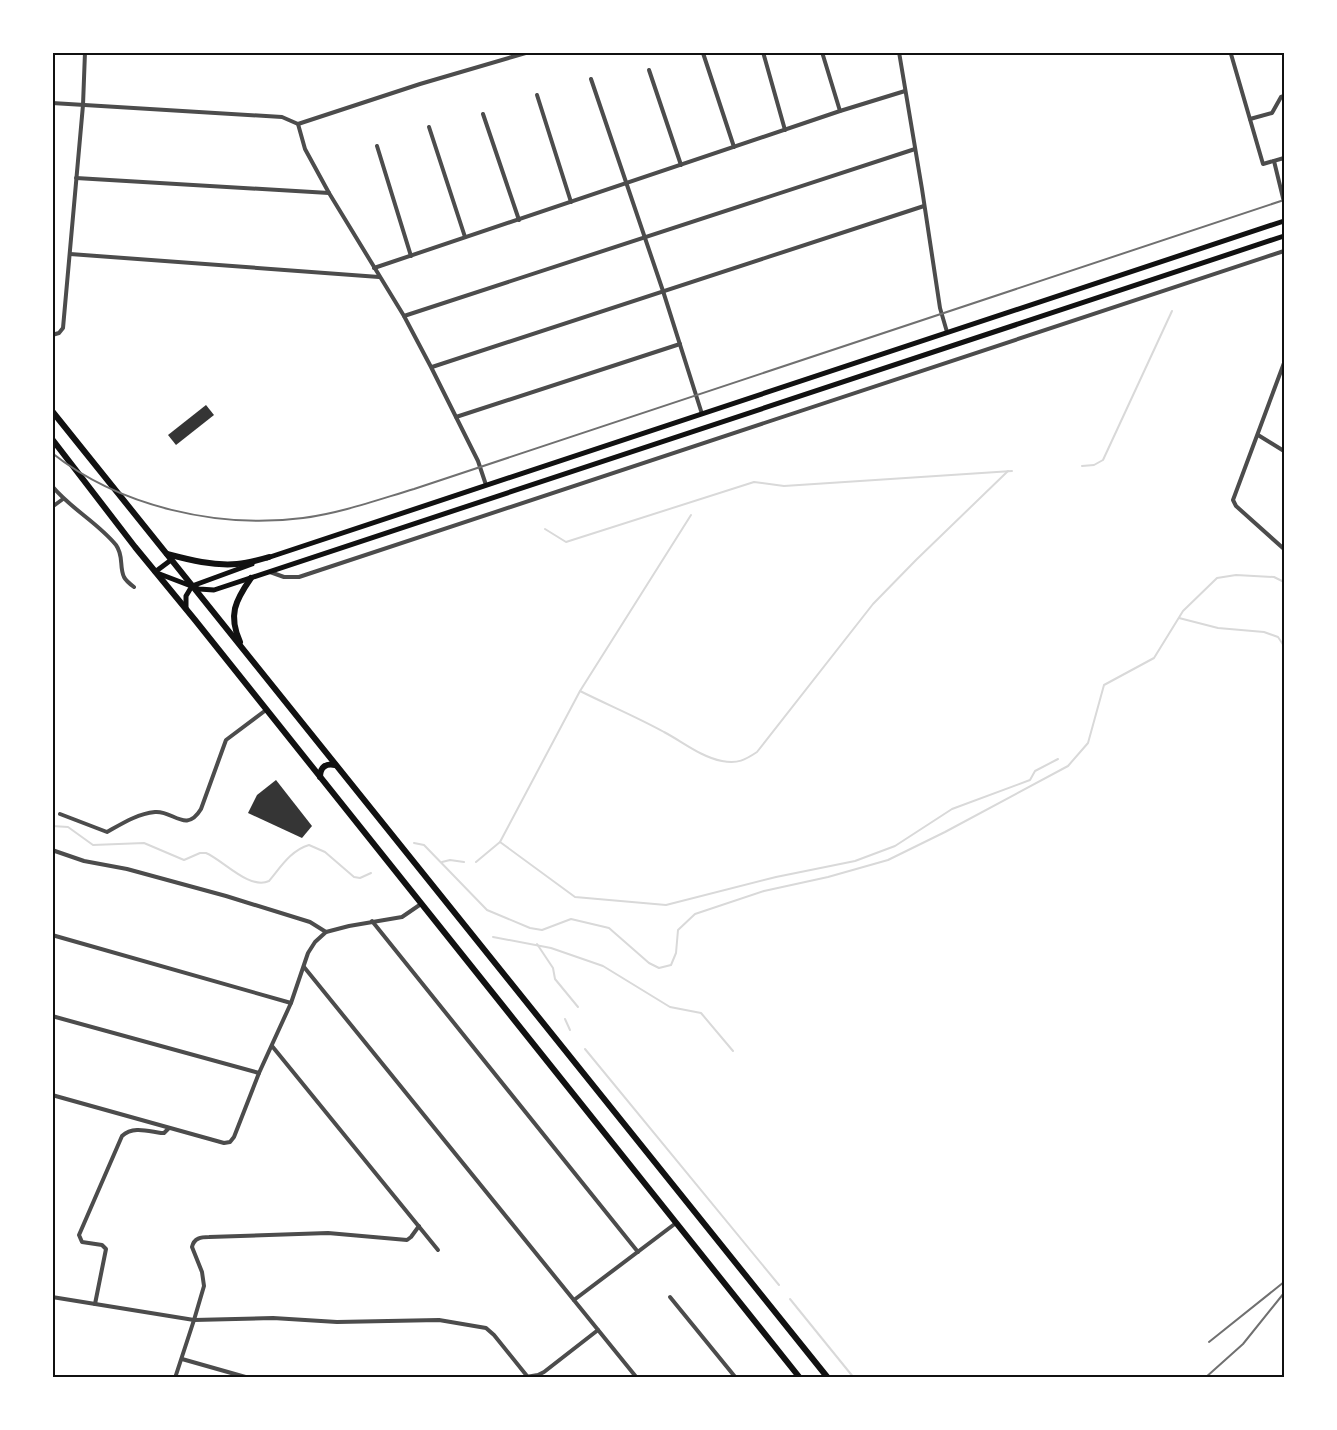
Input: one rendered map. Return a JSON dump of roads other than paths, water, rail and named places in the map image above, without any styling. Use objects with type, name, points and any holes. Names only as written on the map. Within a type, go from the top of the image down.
[{"type":"highway","points":[[52,411],[828,1377]]},
{"type":"highway","points":[[52,439],[155,572],[800,1377]]},
{"type":"highway","points":[[167,554],[222,565],[245,563],[269,557]]},
{"type":"highway","points":[[242,648],[236,631],[234,613],[238,597],[251,578]]},
{"type":"highway","points":[[320,777],[320,771],[324,766],[336,765]]},
{"type":"main road","points":[[186,609],[186,596],[192,586],[269,557],[1284,221]]},
{"type":"main road","points":[[155,572],[203,590],[214,590],[1284,236]]},
{"type":"main road","points":[[473,490],[478,503]]},
{"type":"main road","points":[[155,572],[171,560]]},
{"type":"street","points":[[52,335],[59,333],[63,328],[83,105],[85,52]]},
{"type":"street","points":[[52,103],[282,117],[298,124],[420,84],[529,52]]},
{"type":"street","points":[[763,52],[785,130]]},
{"type":"street","points":[[822,52],[840,111]]},
{"type":"street","points":[[899,52],[940,308],[947,332]]},
{"type":"street","points":[[703,53],[734,147]]},
{"type":"street","points":[[1231,54],[1263,164],[1284,159]]},
{"type":"street","points":[[649,70],[681,165]]},
{"type":"street","points":[[591,79],[702,414]]},
{"type":"street","points":[[374,268],[905,91]]},
{"type":"street","points":[[537,95],[571,202]]},
{"type":"street","points":[[1250,119],[1272,113],[1281,97],[1284,96]]},
{"type":"street","points":[[483,114],[519,220]]},
{"type":"street","points":[[298,124],[305,149],[329,193],[404,316],[431,367],[478,461],[486,485]]},
{"type":"street","points":[[429,127],[465,237]]},
{"type":"street","points":[[377,146],[411,256]]},
{"type":"street","points":[[404,316],[915,149]]},
{"type":"street","points":[[1274,161],[1284,202]]},
{"type":"street","points":[[76,178],[329,193]]},
{"type":"street","points":[[431,367],[924,206]]},
{"type":"street","points":[[269,572],[284,577],[299,577],[1284,251]]},
{"type":"street","points":[[70,254],[379,277]]},
{"type":"street","points":[[456,417],[680,344]]},
{"type":"street","points":[[1284,363],[1233,500],[1284,549]]},
{"type":"street","points":[[1258,435],[1284,451]]},
{"type":"street","points":[[52,486],[63,500],[104,531],[118,548],[122,559],[123,576],[134,587]]},
{"type":"street","points":[[53,507],[63,500]]},
{"type":"street","points":[[60,814],[107,832],[132,818],[159,812],[185,822],[190,820],[201,809],[226,740],[266,710]]},
{"type":"street","points":[[52,850],[84,861],[128,869],[226,896],[310,922],[326,932]]},
{"type":"street","points":[[52,1095],[224,1143],[230,1142],[291,1003],[311,947],[326,932],[372,921],[402,917],[421,904]]},
{"type":"street","points":[[372,921],[638,1252]]},
{"type":"street","points":[[52,935],[291,1003]]},
{"type":"street","points":[[304,967],[637,1377]]},
{"type":"street","points":[[52,1016],[259,1073]]},
{"type":"street","points":[[272,1046],[438,1250]]},
{"type":"street","points":[[95,1304],[106,1249],[102,1245],[82,1242],[79,1235],[122,1136],[134,1130],[164,1133],[169,1128]]},
{"type":"street","points":[[574,1300],[676,1223]]},
{"type":"street","points":[[175,1377],[204,1286],[192,1247],[196,1239],[328,1233],[407,1240],[419,1226]]},
{"type":"street","points":[[52,1297],[194,1320],[273,1318],[337,1322],[439,1320],[486,1328],[526,1377],[544,1372],[598,1330]]},
{"type":"street","points":[[670,1297],[736,1377]]},
{"type":"street","points":[[182,1359],[249,1377]]},
{"type":"waterway","points":[[1082,466],[1094,465],[1103,460],[1172,311]]},
{"type":"waterway","points":[[580,691],[707,756],[733,762],[749,757],[757,752],[873,604],[1008,471]]},
{"type":"waterway","points":[[545,529],[566,542],[754,482],[784,486],[1012,471]]},
{"type":"waterway","points":[[476,862],[500,842],[580,691],[691,515]]},
{"type":"waterway","points":[[414,843],[424,845],[487,910],[530,928],[542,930],[571,919],[609,928],[649,963],[659,968],[671,965],[676,953],[678,930],[695,914],[764,891],[828,877],[888,860],[1068,766],[1088,743],[1104,685],[1154,658],[1183,611],[1217,578],[1236,575],[1274,577],[1284,582]]},
{"type":"waterway","points":[[1179,618],[1218,628],[1264,632],[1278,637],[1284,646]]},
{"type":"waterway","points":[[500,842],[575,897],[666,905],[776,877],[855,861],[895,846],[952,809],[1030,780],[1035,771],[1058,759]]},
{"type":"waterway","points":[[52,826],[68,827],[93,845],[144,843],[184,860],[200,853],[206,853],[245,878],[261,883],[269,881],[291,855],[309,845],[325,852],[354,877],[360,878],[371,873]]},
{"type":"waterway","points":[[442,862],[450,860],[464,862]]},
{"type":"waterway","points":[[493,937],[551,948],[603,966],[670,1007],[701,1013],[733,1051]]},
{"type":"waterway","points":[[537,944],[553,968],[555,979],[578,1007]]},
{"type":"waterway","points":[[565,1019],[570,1030]]},
{"type":"waterway","points":[[585,1049],[779,1285]]},
{"type":"waterway","points":[[790,1299],[854,1378]]},
{"type":"railway","points":[[52,453],[79,472],[108,487],[172,510],[205,517],[271,521],[331,513],[414,489],[1284,200]]},
{"type":"railway","points":[[1209,1342],[1284,1282]]},
{"type":"railway","points":[[1205,1378],[1243,1344],[1284,1293]]}]
